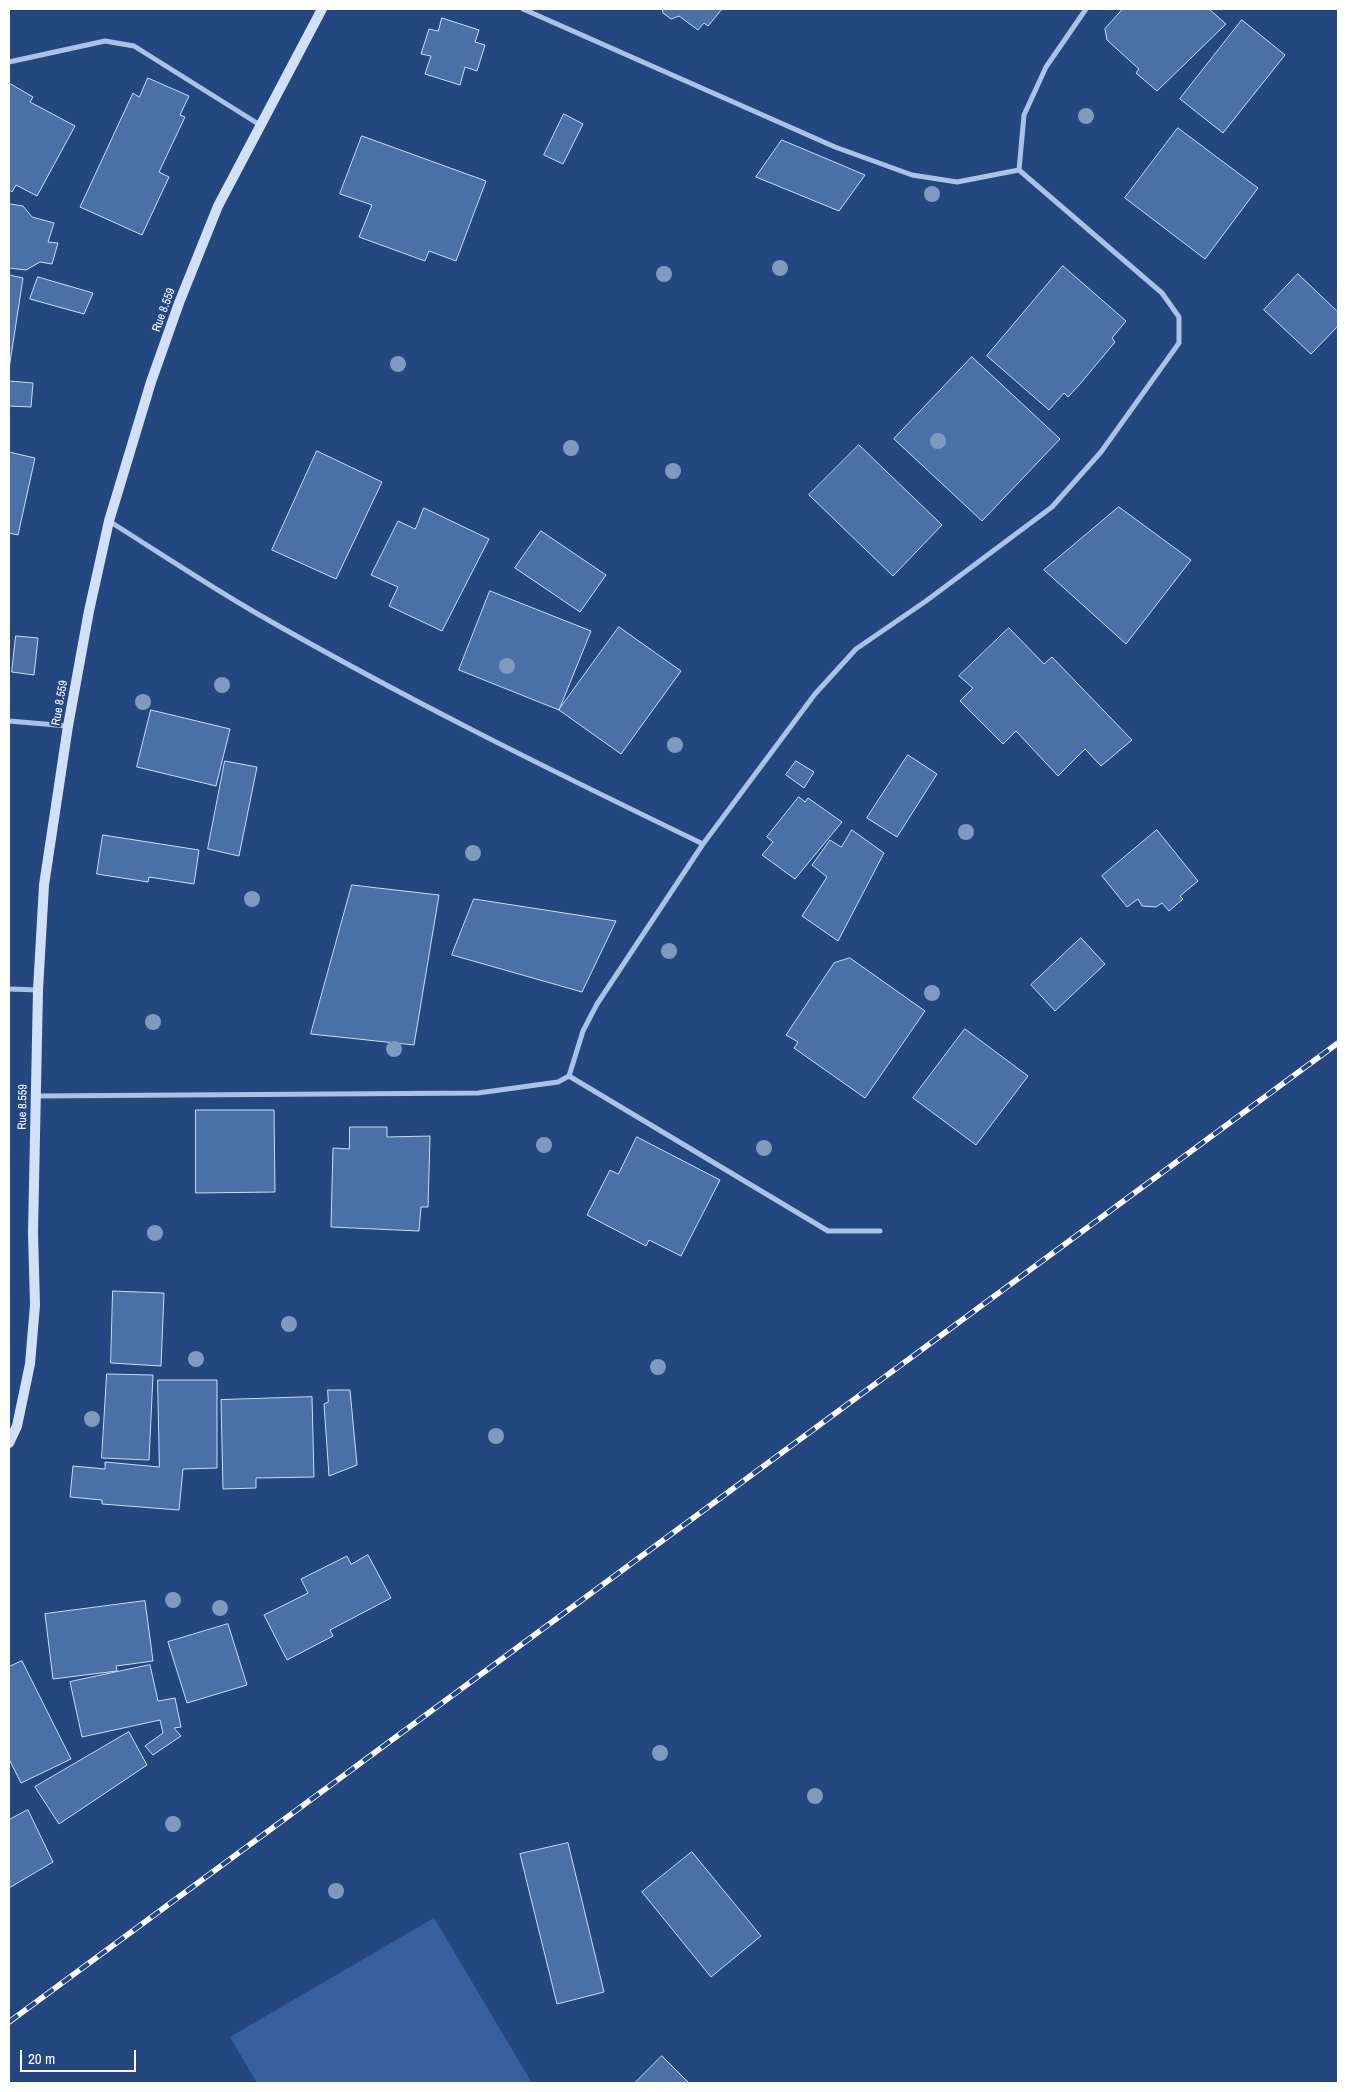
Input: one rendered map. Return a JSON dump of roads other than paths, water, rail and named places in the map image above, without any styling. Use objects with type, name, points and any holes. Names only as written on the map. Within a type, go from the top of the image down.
[{"type":"main road","name":"Rue 8.559","points":[[9,1443],[17,1426],[30,1364],[35,1305],[33,1233],[38,990],[44,885],[68,726],[88,611],[109,521],[151,382],[179,304],[218,206],[322,9]]},
{"type":"street","points":[[523,9],[835,147],[912,175],[957,182],[1019,170]]},
{"type":"street","points":[[1019,170],[1024,115],[1046,67],[1086,9]]},
{"type":"street","points":[[9,62],[105,41],[134,46],[260,125]]},
{"type":"street","points":[[36,1096],[478,1093],[558,1082],[569,1076],[583,1031],[598,1004],[703,844],[815,694],[856,649],[926,601],[1052,507],[1101,452],[1179,343],[1179,317],[1162,293],[1019,170]]},
{"type":"street","points":[[109,521],[254,612],[342,662],[518,755],[703,844]]},
{"type":"street","points":[[9,721],[68,726]]},
{"type":"street","points":[[9,989],[38,990]]},
{"type":"street","points":[[569,1076],[828,1232],[880,1231]]},
{"type":"railway","points":[[9,2022],[1338,1043]]}]
